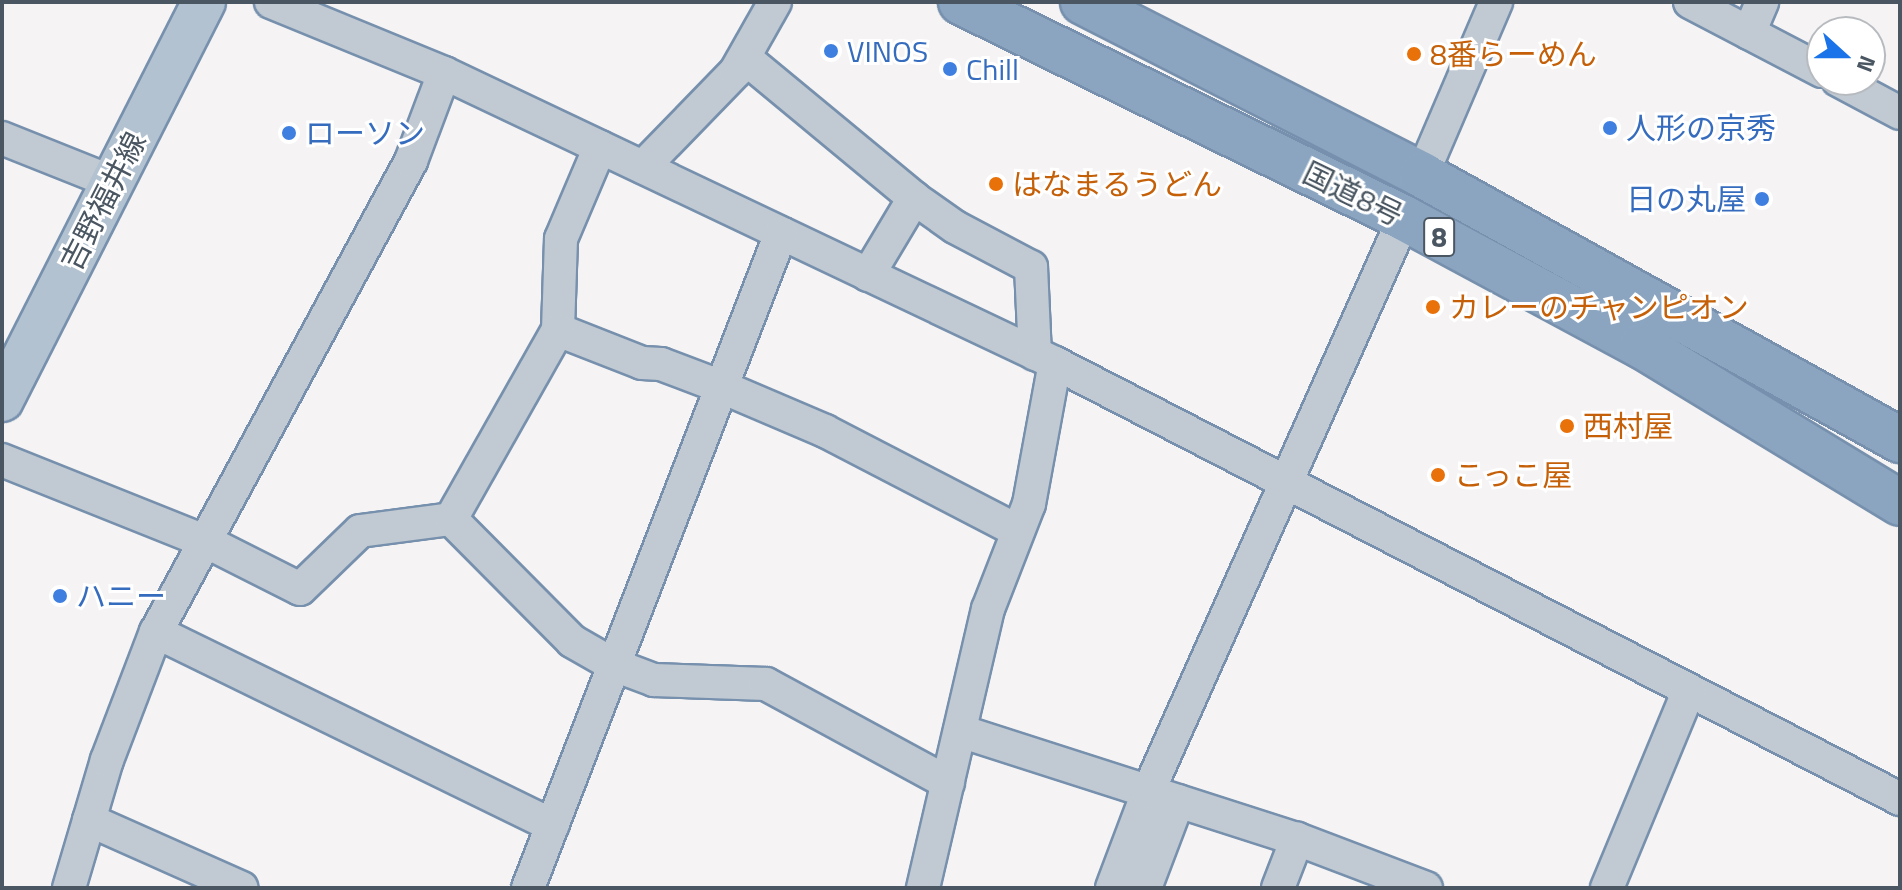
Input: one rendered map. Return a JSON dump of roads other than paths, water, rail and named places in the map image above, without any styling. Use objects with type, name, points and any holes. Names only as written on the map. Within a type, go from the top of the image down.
[{"type":"highway","name":"国道8号","points":[[961,2],[1404,218],[1642,346],[1900,503]]},
{"type":"highway","name":"国道8号","points":[[1083,2],[1422,175],[1900,440]]},
{"type":"main road","name":"吉野福井線","points":[[2,400],[204,2]]},
{"type":"street","points":[[271,2],[444,73],[1045,359],[1900,799]]},
{"type":"street","points":[[643,167],[745,58],[775,2]]},
{"type":"street","points":[[1422,175],[1496,2]]},
{"type":"street","points":[[1690,2],[1806,63]]},
{"type":"street","points":[[1749,33],[1762,2]]},
{"type":"street","points":[[745,58],[914,198],[955,227],[1031,267],[1045,359],[1029,504],[988,609],[923,888]]},
{"type":"street","points":[[69,888],[89,820],[156,632],[411,161],[444,73]]},
{"type":"street","points":[[1868,96],[1900,113]]},
{"type":"street","points":[[2,138],[112,182]]},
{"type":"street","points":[[451,519],[558,330],[561,239],[600,147]]},
{"type":"street","points":[[868,275],[914,198]]},
{"type":"street","points":[[1112,888],[1163,797],[1285,480],[1404,218]]},
{"type":"street","points":[[528,888],[781,233]]},
{"type":"street","points":[[558,330],[642,363],[661,364],[722,387],[825,431],[1018,531]]},
{"type":"street","points":[[2,460],[205,541],[300,589],[360,531],[451,519]]},
{"type":"street","points":[[451,519],[572,641],[614,665],[654,680],[766,684],[948,783]]},
{"type":"street","points":[[156,632],[552,825]]},
{"type":"street","points":[[1607,888],[1689,690]]},
{"type":"street","points":[[960,731],[1297,839],[1426,888]]},
{"type":"street","points":[[1145,888],[1163,797]]},
{"type":"street","points":[[89,820],[242,888]]},
{"type":"street","points":[[1278,888],[1297,839]]},
{"type":"place","name":"VINOS","points":[[831,51]]},
{"type":"place","name":"8番らーめん","points":[[1414,54]]},
{"type":"place","name":"Chill","points":[[950,69]]},
{"type":"place","name":"人形の京秀","points":[[1610,128]]},
{"type":"place","name":"ローソン","points":[[289,133]]},
{"type":"place","name":"はなまるうどん","points":[[996,184]]},
{"type":"place","name":"日の丸屋","points":[[1762,199]]},
{"type":"place","name":"カレーのチャンピオン","points":[[1433,307]]},
{"type":"place","name":"西村屋","points":[[1567,426]]},
{"type":"place","name":"こっこ屋","points":[[1438,475]]},
{"type":"place","name":"ハニー","points":[[60,596]]}]
